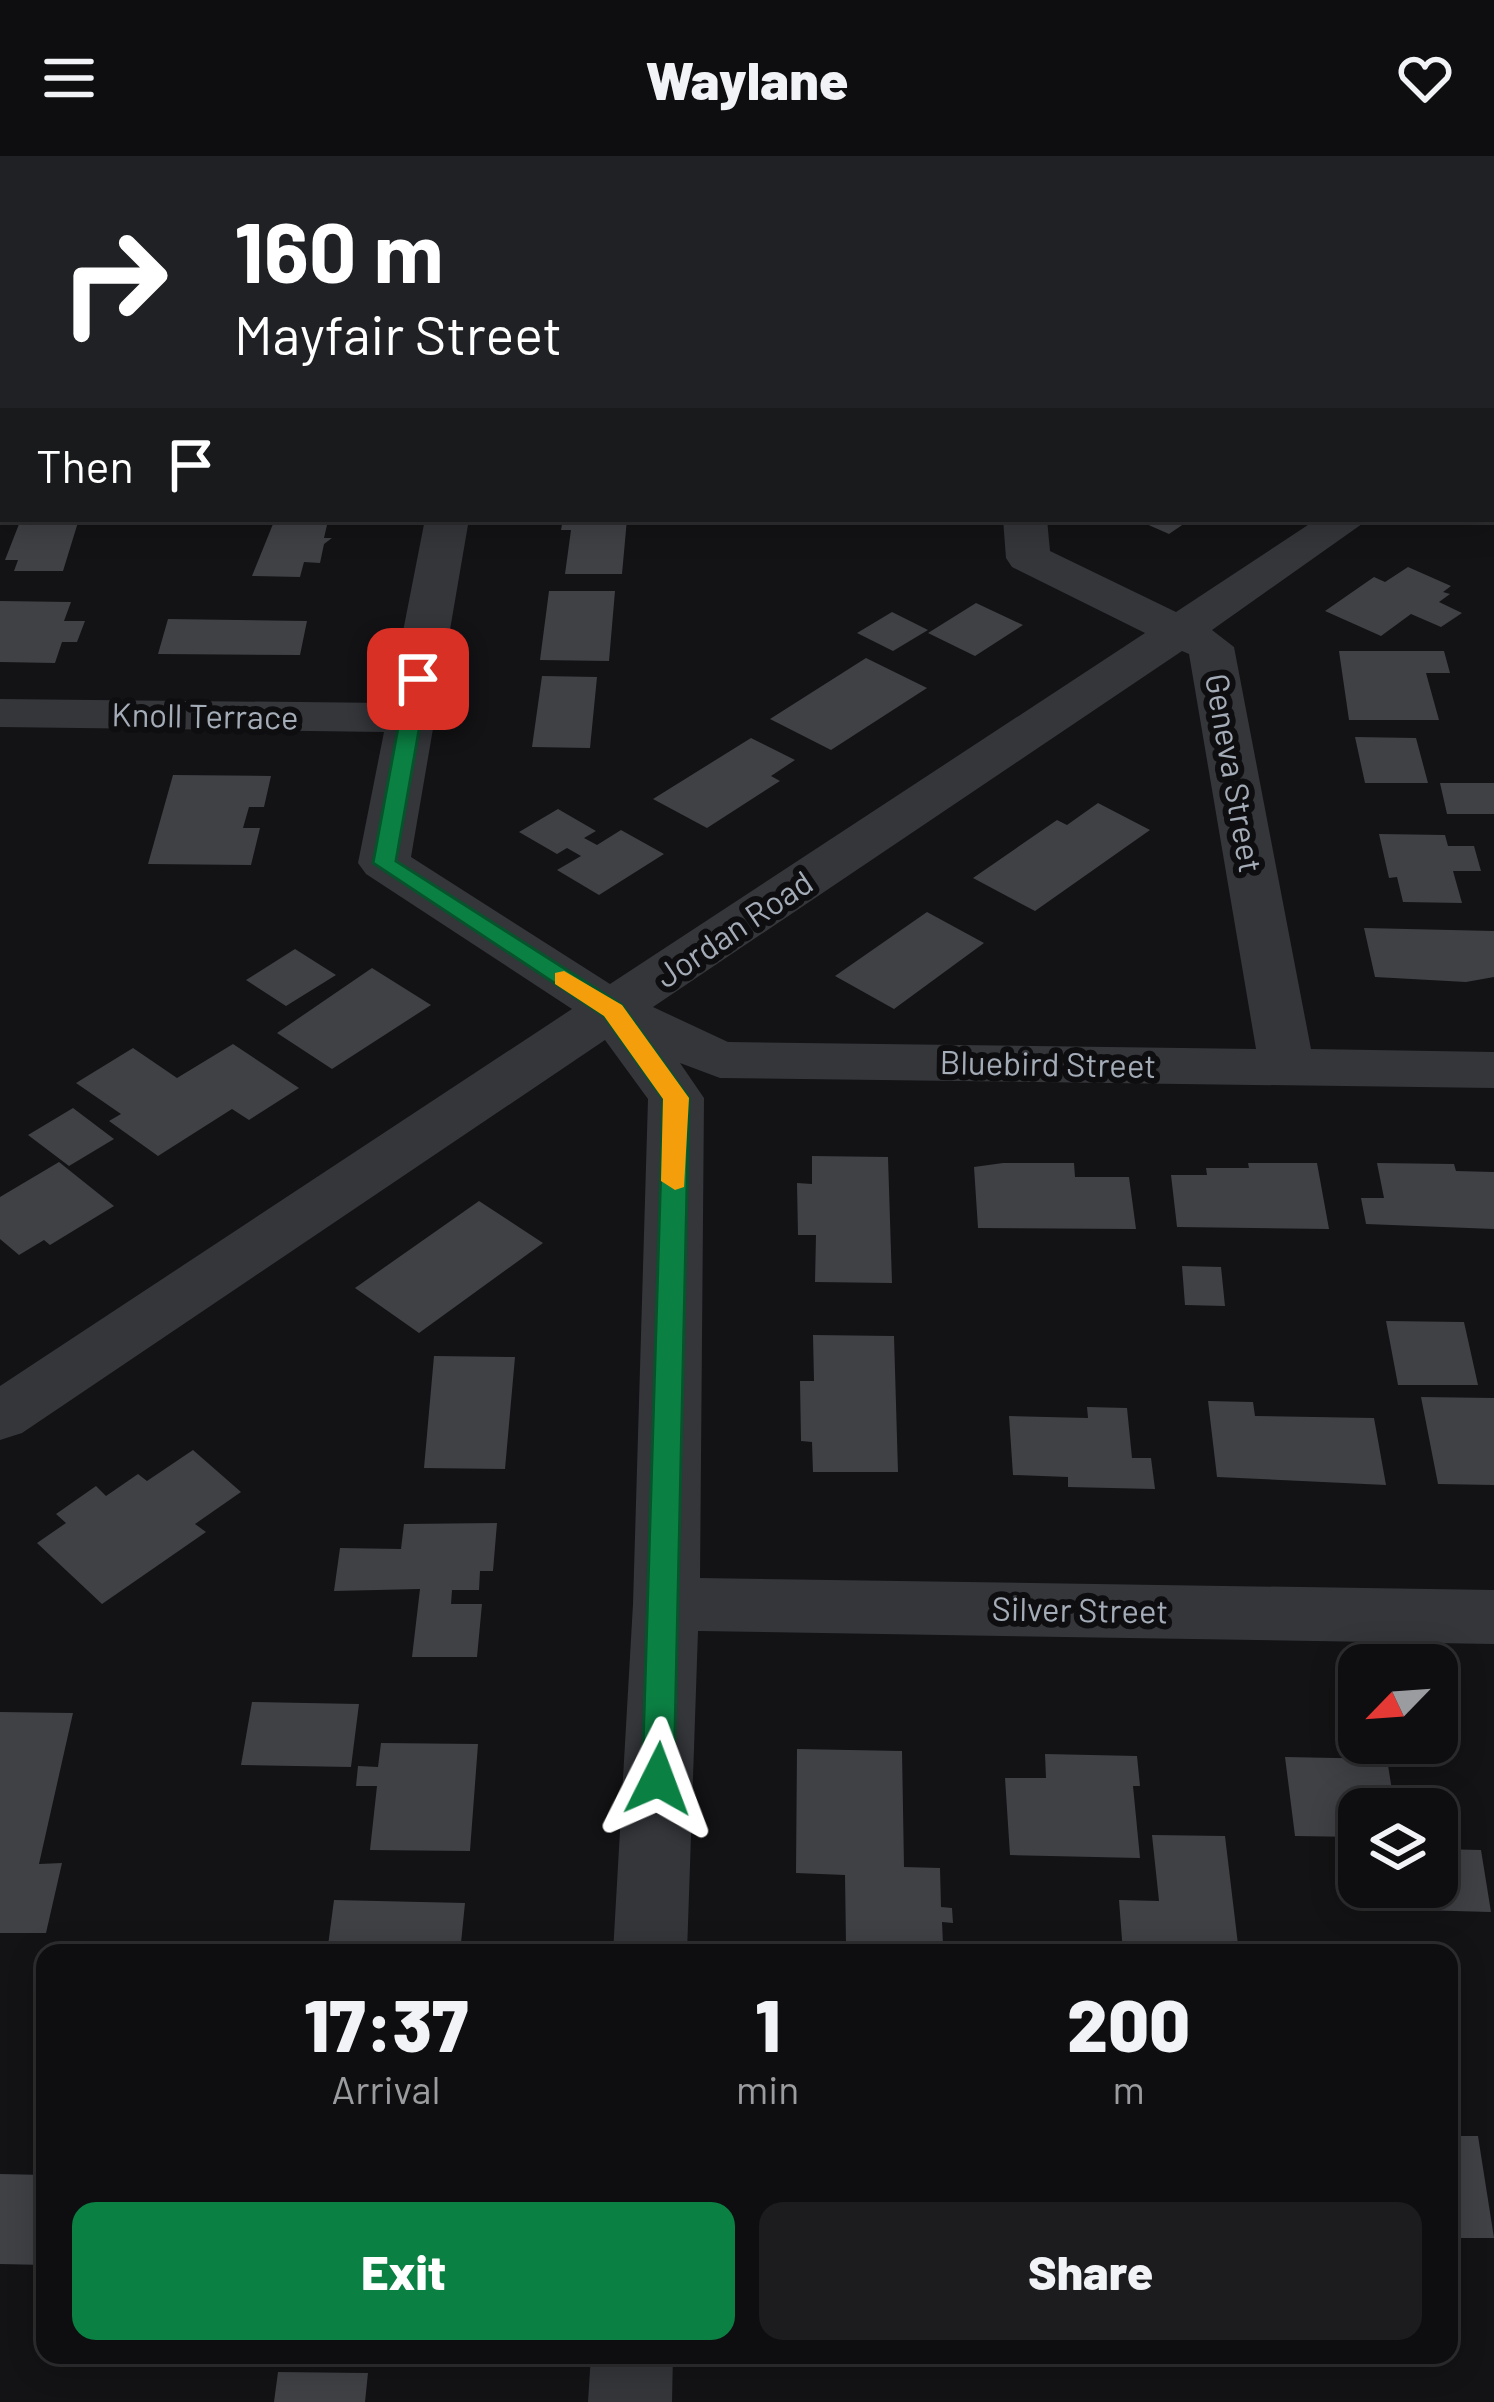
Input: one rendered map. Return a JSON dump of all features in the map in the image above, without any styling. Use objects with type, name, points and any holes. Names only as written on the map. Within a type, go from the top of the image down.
[{"type":"street","points":[[446,522],[384,863],[613,1011],[676,1098],[666,1604],[650,1944]]},
{"type":"street","name":"Geneva Street","points":[[1024,522],[1028,558],[1211,646],[1287,1067]]},
{"type":"street","name":"Jordan Road","points":[[0,1418],[1342,522]]},
{"type":"street","name":"Knoll Terrace","points":[[0,713],[410,718]]},
{"type":"street","name":"Bluebird Street","points":[[613,1011],[720,1060],[1494,1070]]},
{"type":"street","name":"Silver Street","points":[[666,1604],[1494,1617]]},
{"type":"street","points":[[630,2402],[632,2364]]},
{"type":"building","points":[[20,522],[78,522],[63,571],[14,571],[18,560],[5,560]]},
{"type":"building","points":[[562,522],[627,522],[622,574],[565,574],[571,530],[561,530]]},
{"type":"building","points":[[1142,522],[1187,522],[1169,534]]},
{"type":"building","points":[[273,524],[327,525],[324,538],[332,538],[324,544],[320,563],[304,562],[300,577],[252,576]]},
{"type":"building","points":[[1408,567],[1451,586],[1443,592],[1450,594],[1439,602],[1462,613],[1441,627],[1411,614],[1381,636],[1325,611],[1374,577],[1385,582]]},
{"type":"building","points":[[549,591],[615,591],[609,661],[540,660]]},
{"type":"building","points":[[0,601],[71,602],[64,621],[85,621],[77,642],[62,642],[55,663],[0,662]]},
{"type":"building","points":[[976,603],[1023,625],[975,656],[928,633]]},
{"type":"building","points":[[892,612],[928,630],[893,651],[857,633]]},
{"type":"building","points":[[168,619],[307,621],[300,655],[158,654]]},
{"type":"building","points":[[1339,651],[1444,651],[1450,673],[1426,673],[1439,720],[1349,720]]},
{"type":"building","points":[[866,658],[927,688],[831,750],[770,719]]},
{"type":"building","points":[[542,676],[597,677],[590,748],[532,747]]},
{"type":"building","points":[[1355,737],[1416,738],[1428,783],[1365,783]]},
{"type":"building","points":[[751,738],[795,760],[771,776],[780,781],[707,828],[653,799]]},
{"type":"building","points":[[173,775],[271,776],[264,807],[249,807],[243,828],[260,828],[251,865],[148,864]]},
{"type":"building","points":[[1440,783],[1494,783],[1494,814],[1447,814]]},
{"type":"building","points":[[1098,803],[1150,830],[1035,911],[973,878],[1057,820],[1067,825]]},
{"type":"building","points":[[558,809],[596,831],[584,838],[597,845],[621,830],[664,854],[599,895],[557,870],[581,856],[567,848],[557,854],[519,832]]},
{"type":"building","points":[[1379,834],[1445,835],[1448,846],[1474,846],[1481,871],[1453,871],[1462,903],[1403,902],[1397,877],[1389,878]]},
{"type":"building","points":[[927,912],[984,943],[894,1009],[835,976]]},
{"type":"building","points":[[1364,928],[1494,931],[1494,977],[1466,982],[1375,977]]},
{"type":"building","points":[[295,949],[336,975],[286,1006],[246,980]]},
{"type":"building","points":[[372,968],[431,1005],[332,1069],[277,1033]]},
{"type":"building","points":[[233,1044],[299,1088],[249,1120],[232,1109],[158,1156],[109,1121],[121,1114],[76,1083],[133,1048],[177,1078]]},
{"type":"building","points":[[73,1108],[114,1139],[69,1166],[28,1135]]},
{"type":"building","points":[[812,1156],[888,1157],[892,1283],[815,1282],[816,1235],[798,1235],[797,1183],[812,1184]]},
{"type":"building","points":[[59,1162],[114,1206],[50,1245],[44,1240],[19,1255],[0,1239],[0,1197]]},
{"type":"building","points":[[1074,1163],[1075,1177],[1129,1177],[1136,1229],[978,1228],[974,1167]]},
{"type":"building","points":[[1248,1163],[1317,1163],[1329,1229],[1177,1227],[1171,1175],[1207,1175],[1206,1168],[1249,1168]]},
{"type":"building","points":[[1377,1163],[1454,1164],[1456,1171],[1494,1172],[1494,1229],[1366,1224],[1361,1198],[1384,1198]]},
{"type":"building","points":[[479,1201],[543,1243],[419,1333],[355,1288]]},
{"type":"building","points":[[1182,1266],[1221,1267],[1225,1306],[1185,1305]]},
{"type":"building","points":[[1386,1321],[1464,1322],[1478,1385],[1398,1385]]},
{"type":"building","points":[[813,1335],[894,1336],[898,1472],[813,1472],[812,1442],[801,1441],[800,1381],[814,1381]]},
{"type":"building","points":[[434,1356],[515,1357],[505,1469],[424,1468]]},
{"type":"building","points":[[1421,1397],[1494,1398],[1494,1485],[1438,1484]]},
{"type":"building","points":[[1208,1401],[1253,1402],[1255,1416],[1374,1418],[1386,1485],[1217,1477]]},
{"type":"building","points":[[1087,1407],[1127,1408],[1132,1458],[1151,1458],[1155,1489],[1068,1487],[1068,1477],[1013,1475],[1009,1416],[1088,1418]]},
{"type":"building","points":[[193,1450],[241,1492],[195,1524],[206,1532],[102,1604],[37,1543],[66,1523],[56,1514],[96,1486],[106,1496],[138,1474],[147,1481]]},
{"type":"building","points":[[497,1523],[493,1571],[480,1571],[479,1590],[452,1590],[451,1604],[482,1604],[477,1657],[412,1657],[420,1589],[334,1591],[340,1548],[401,1549],[404,1524]]},
{"type":"building","points":[[252,1702],[359,1704],[351,1767],[241,1765]]},
{"type":"building","points":[[0,1712],[73,1713],[39,1864],[62,1863],[46,1933],[0,1933]]},
{"type":"building","points":[[381,1743],[478,1744],[470,1851],[370,1850],[377,1786],[356,1786],[358,1766],[378,1767]]},
{"type":"building","points":[[797,1749],[902,1751],[904,1867],[940,1868],[941,1907],[952,1908],[953,1923],[942,1922],[943,1944],[846,1944],[845,1875],[796,1873]]},
{"type":"building","points":[[1045,1754],[1137,1756],[1140,1786],[1133,1786],[1140,1858],[1010,1855],[1005,1778],[1046,1778]]},
{"type":"building","points":[[1285,1757],[1388,1764],[1392,1788],[1338,1788],[1338,1837],[1295,1836]]},
{"type":"building","points":[[1152,1835],[1225,1836],[1238,1944],[1122,1944],[1119,1900],[1159,1901]]},
{"type":"building","points":[[1458,1849],[1481,1850],[1491,1912],[1417,1910],[1458,1908]]},
{"type":"building","points":[[334,1900],[465,1903],[461,1944],[328,1944]]},
{"type":"building","points":[[1458,2136],[1478,2136],[1494,2238],[1458,2238]]},
{"type":"building","points":[[0,2174],[36,2175],[36,2265],[0,2264]]},
{"type":"building","points":[[278,2372],[368,2373],[365,2402],[274,2402]]},
{"type":"slow traffic","points":[[564,979],[613,1011],[676,1098],[675,1181]]},
{"type":"route","points":[[418,679],[384,863],[613,1011],[676,1098],[658,1779]]}]
